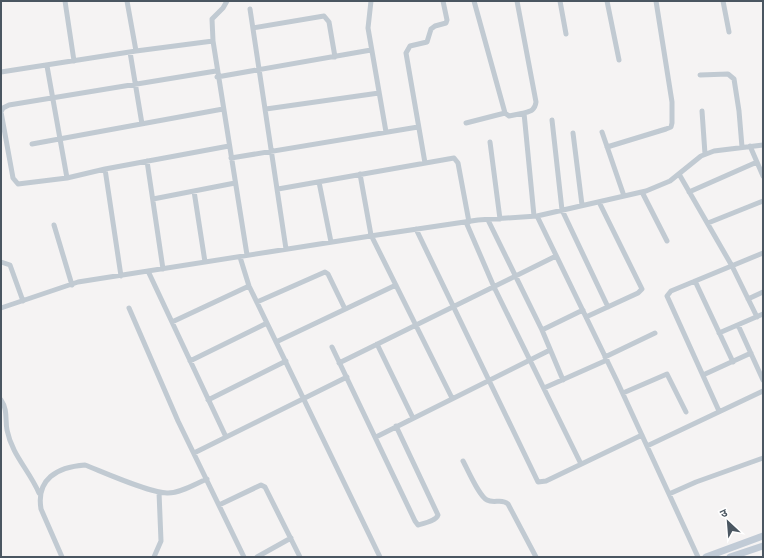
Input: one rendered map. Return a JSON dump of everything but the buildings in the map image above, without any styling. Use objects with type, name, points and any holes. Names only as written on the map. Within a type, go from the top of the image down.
[{"type":"main road","points":[[706,557],[763,536]]},
{"type":"main road","points":[[730,557],[763,546]]},
{"type":"street","points":[[66,1],[74,61]]},
{"type":"street","points":[[127,1],[133,51],[135,85],[142,124]]},
{"type":"street","points":[[227,1],[223,8],[212,19],[213,41],[222,109],[247,255]]},
{"type":"street","points":[[370,1],[368,28],[386,132]]},
{"type":"street","points":[[425,163],[406,53],[411,46],[427,42],[433,27],[446,23],[448,20],[443,1]]},
{"type":"street","points":[[474,1],[505,112],[509,116],[531,111],[536,102],[517,1]]},
{"type":"street","points":[[560,1],[566,34]]},
{"type":"street","points":[[607,1],[619,60]]},
{"type":"street","points":[[607,147],[666,129],[670,127],[672,123],[672,102],[656,1]]},
{"type":"street","points":[[724,1],[729,32]]},
{"type":"street","points":[[250,9],[286,249]]},
{"type":"street","points":[[253,28],[324,16],[329,22],[335,56]]},
{"type":"street","points":[[1,72],[47,66],[133,51],[213,41]]},
{"type":"street","points":[[217,77],[371,50]]},
{"type":"street","points":[[47,66],[66,178]]},
{"type":"street","points":[[216,71],[9,105],[1,112],[14,181],[18,184],[66,178],[105,169],[229,146]]},
{"type":"street","points":[[700,75],[728,74],[734,79],[740,111],[742,147]]},
{"type":"street","points":[[266,108],[379,94]]},
{"type":"street","points":[[32,144],[222,109]]},
{"type":"street","points":[[702,111],[705,154]]},
{"type":"street","points":[[466,122],[505,112]]},
{"type":"street","points":[[524,113],[535,216],[623,393],[698,557]]},
{"type":"street","points":[[552,120],[562,210],[608,307]]},
{"type":"street","points":[[231,158],[418,127]]},
{"type":"street","points":[[602,132],[624,196]]},
{"type":"street","points":[[573,133],[582,205]]},
{"type":"street","points":[[490,142],[500,219]]},
{"type":"street","points":[[1,308],[72,284],[371,235],[467,222],[535,216],[642,192],[670,181],[705,154],[714,151],[763,145]]},
{"type":"street","points":[[750,146],[763,176]]},
{"type":"street","points":[[278,189],[454,158],[457,161],[467,222],[494,287],[582,464]]},
{"type":"street","points":[[147,161],[163,269]]},
{"type":"street","points":[[689,192],[757,162]]},
{"type":"street","points":[[105,169],[121,276]]},
{"type":"street","points":[[360,174],[371,235],[452,398]]},
{"type":"street","points":[[679,174],[732,266],[757,317]]},
{"type":"street","points":[[319,182],[330,242]]},
{"type":"street","points":[[153,199],[235,183]]},
{"type":"street","points":[[194,191],[204,262]]},
{"type":"street","points":[[642,192],[667,241]]},
{"type":"street","points":[[708,223],[763,200]]},
{"type":"street","points":[[586,317],[638,293],[642,289],[599,202]]},
{"type":"street","points":[[488,220],[542,330],[563,380]]},
{"type":"street","points":[[54,225],[72,284]]},
{"type":"street","points":[[416,229],[538,482],[546,481],[642,436]]},
{"type":"street","points":[[719,411],[666,296],[671,291],[763,253]]},
{"type":"street","points":[[240,256],[249,286],[380,557]]},
{"type":"street","points":[[339,363],[556,256]]},
{"type":"street","points":[[1,262],[10,265],[23,301]]},
{"type":"street","points":[[148,271],[226,437]]},
{"type":"street","points":[[257,302],[325,272],[328,274],[345,309]]},
{"type":"street","points":[[695,281],[733,362]]},
{"type":"street","points":[[276,342],[396,285]]},
{"type":"street","points":[[172,322],[249,286]]},
{"type":"street","points":[[748,299],[763,292]]},
{"type":"street","points":[[128,308],[206,479],[244,557]]},
{"type":"street","points":[[542,330],[583,310]]},
{"type":"street","points":[[719,333],[763,314]]},
{"type":"street","points":[[190,361],[267,323]]},
{"type":"street","points":[[738,325],[763,379]]},
{"type":"street","points":[[544,388],[606,359],[655,333]]},
{"type":"street","points":[[377,344],[413,418]]},
{"type":"street","points":[[332,347],[418,525],[436,519],[438,514],[396,426]]},
{"type":"street","points":[[376,437],[550,350]]},
{"type":"street","points":[[703,375],[751,353]]},
{"type":"street","points":[[208,400],[286,361]]},
{"type":"street","points":[[623,393],[667,374],[686,412]]},
{"type":"street","points":[[194,453],[347,377]]},
{"type":"street","points":[[647,446],[719,411],[763,392]]},
{"type":"street","points":[[1,400],[5,407],[6,427],[14,453],[32,476],[40,493],[41,510],[62,557]]},
{"type":"street","points":[[669,494],[696,482],[763,458]]},
{"type":"street","points":[[463,461],[484,497],[490,501],[503,501],[508,504],[536,557]]},
{"type":"street","points":[[40,493],[48,478],[53,474],[77,466],[85,465],[159,492],[168,493],[178,491],[206,479]]},
{"type":"street","points":[[219,505],[261,485],[265,487],[300,557]]},
{"type":"street","points":[[154,557],[161,541],[159,492]]},
{"type":"street","points":[[257,557],[291,538]]}]
